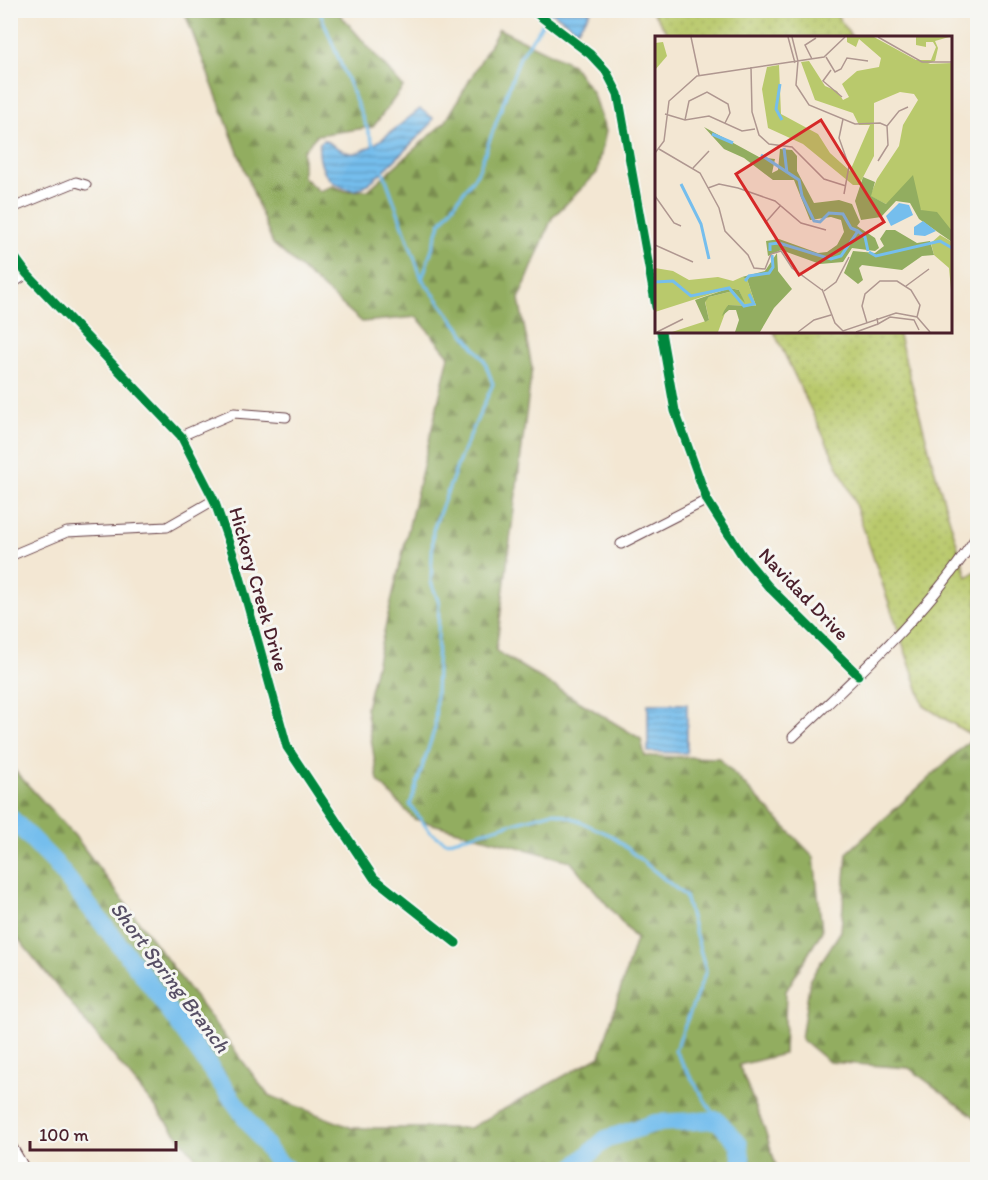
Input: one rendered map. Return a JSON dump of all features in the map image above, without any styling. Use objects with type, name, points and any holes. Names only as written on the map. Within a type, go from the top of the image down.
[{"type":"street","points":[[532,10],[590,54],[606,70],[618,94],[655,296]]},
{"type":"street","points":[[10,209],[75,182],[86,185]]},
{"type":"street","name":"Hickory Creek Drive","points":[[10,251],[27,274],[181,436],[214,500],[237,566],[286,747],[374,878],[456,943]]},
{"type":"street","points":[[10,285],[27,274]]},
{"type":"street","name":"Navidad Drive","points":[[661,333],[675,411],[707,500],[742,555],[768,586],[858,675]]},
{"type":"street","points":[[181,436],[234,412],[286,417]]},
{"type":"street","points":[[10,556],[67,532],[167,527],[214,500]]},
{"type":"street","points":[[621,544],[707,500]]},
{"type":"street","points":[[793,737],[903,630],[978,534]]},
{"type":"street","points":[[10,1146],[24,1170]]},
{"type":"green space","points":[[184,11],[337,11],[403,87],[373,127],[317,135],[303,151],[303,177],[319,191],[333,186],[346,191],[368,190],[446,121],[499,29],[572,64],[592,92],[606,131],[597,173],[552,218],[519,299],[532,368],[496,651],[641,739],[645,756],[719,758],[814,857],[822,931],[786,991],[784,1054],[739,1065],[765,1130],[777,1169],[205,1169],[11,930],[11,769],[75,836],[268,1095],[352,1128],[470,1128],[600,1056],[636,939],[570,861],[414,819],[378,781],[366,708],[449,356],[417,317],[362,322],[273,244]]},
{"type":"green space","points":[[652,11],[834,11],[851,36],[669,36]]},
{"type":"green space","points":[[774,333],[898,333],[934,468],[967,577],[977,570],[978,734],[974,737],[924,706],[853,498]]},
{"type":"green space","points":[[977,734],[977,1119],[909,1068],[829,1062],[801,1039],[810,979],[841,931],[847,853]]},
{"type":"water","points":[[551,11],[591,11],[577,30]]},
{"type":"water","points":[[420,109],[433,118],[429,126],[371,181],[352,190],[343,188],[326,175],[320,160],[319,149],[319,144],[324,140],[347,152],[357,153],[386,136]]},
{"type":"water","points":[[648,704],[687,704],[687,753],[648,752]]},
{"type":"waterway","points":[[319,10],[375,148]]},
{"type":"waterway","points":[[422,279],[440,224],[478,172],[520,57],[552,10]]},
{"type":"waterway","points":[[382,168],[422,279],[484,360],[493,384],[461,456],[433,530],[431,582],[439,603],[435,728],[410,805],[430,832],[446,842],[553,812],[572,818],[612,836],[685,896],[706,971],[675,1051],[717,1120]]},
{"type":"waterway","name":"Short Spring Branch","points":[[10,817],[55,863],[147,980],[276,1160],[288,1170]]},
{"type":"waterway","name":"Short Spring Branch","points":[[571,1170],[606,1139],[655,1123],[717,1120],[739,1144],[743,1170]]},
{"type":"cycle path","points":[[532,10],[590,54],[606,71],[618,94],[655,301]]},
{"type":"cycle path","points":[[10,251],[27,274],[181,436],[214,500],[237,566],[287,747],[374,878],[456,943]]},
{"type":"cycle path","points":[[661,333],[675,411],[707,500],[742,555],[768,586],[858,675]]}]
